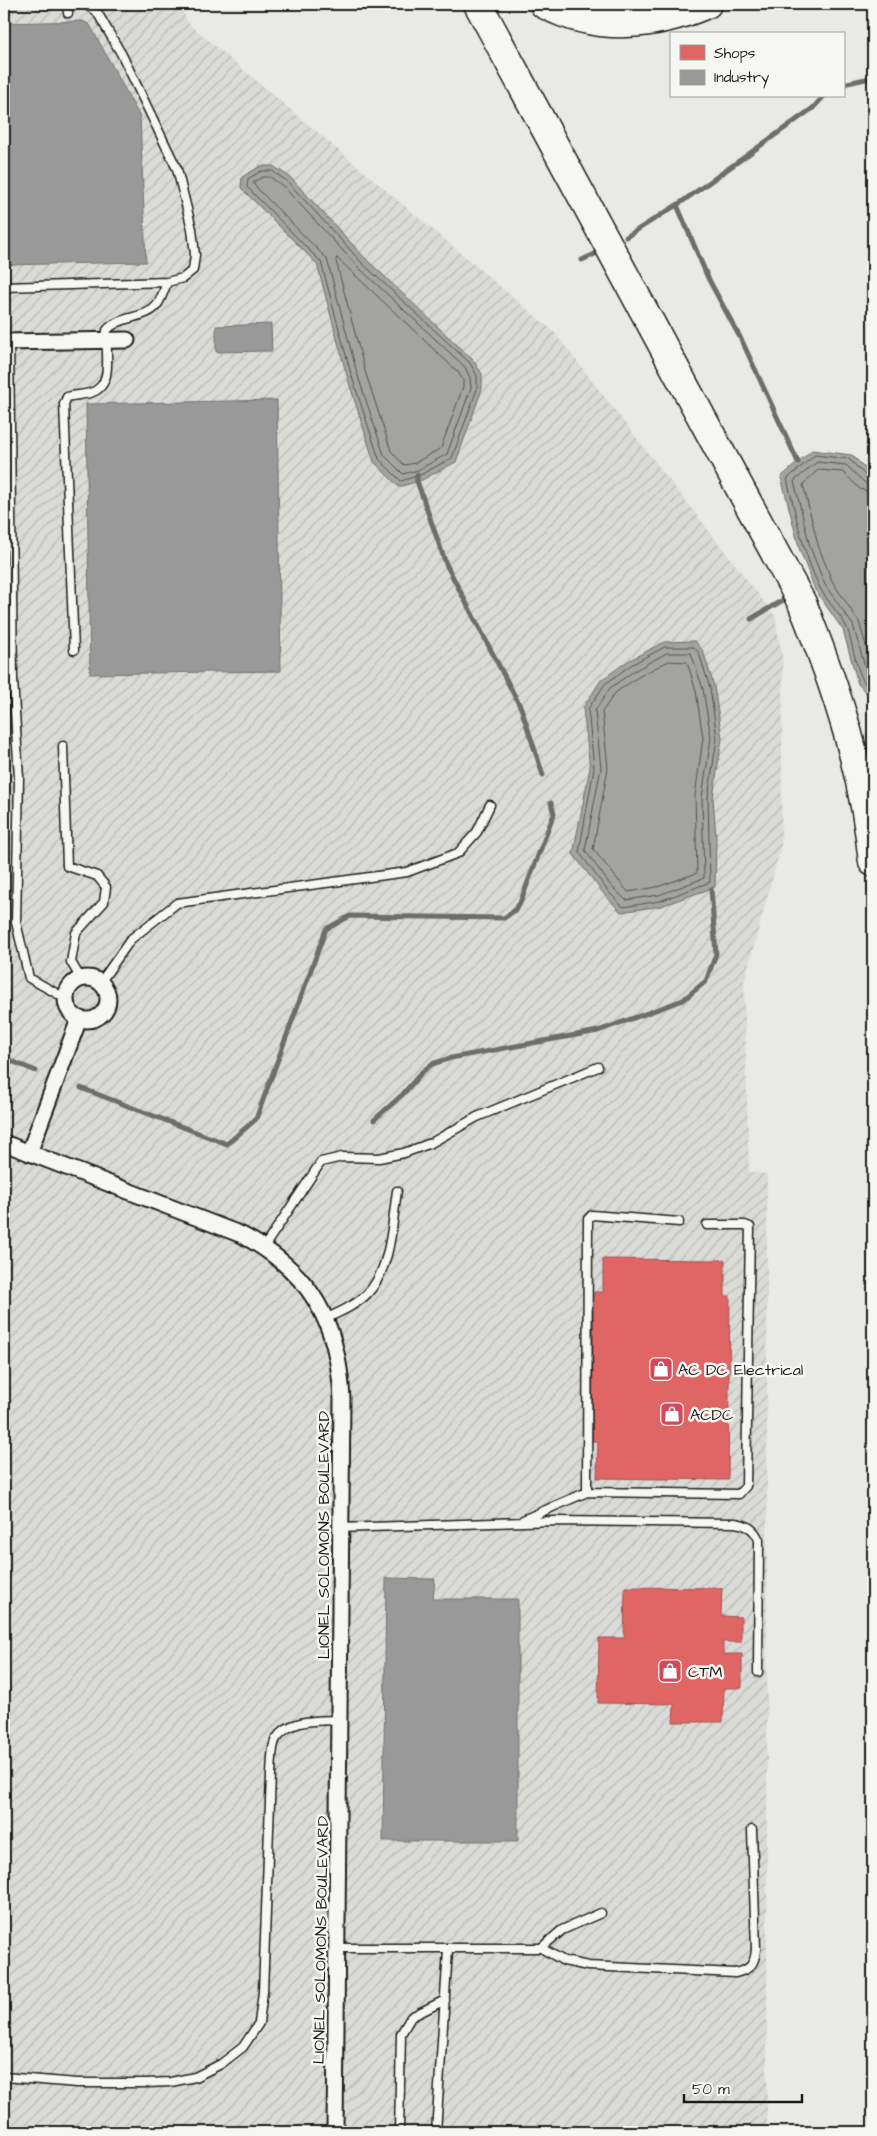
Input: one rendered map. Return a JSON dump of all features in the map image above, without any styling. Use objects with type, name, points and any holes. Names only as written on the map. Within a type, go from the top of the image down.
[{"type":"highway","points":[[478,4],[802,603],[834,684],[847,727],[865,805],[873,862]]},
{"type":"highway","points":[[544,4],[572,15],[617,24],[660,20],[684,14],[707,4]]},
{"type":"street","points":[[6,342],[127,340]]},
{"type":"street","points":[[88,978],[100,983],[108,1000],[103,1012],[92,1020],[79,1019],[69,1011],[65,998],[70,986],[81,979],[88,978]]},
{"type":"street","points":[[29,1153],[79,1019]]},
{"type":"street","name":"LIONEL SOLOMONS BOULEVARD","points":[[4,1143],[242,1235],[264,1247],[294,1271],[313,1294],[327,1318],[340,1368],[340,1720],[336,2132]]},
{"type":"lane","points":[[67,4],[68,13]]},
{"type":"lane","points":[[4,287],[167,282],[183,278],[193,270],[195,255],[192,229],[176,169],[122,55],[97,12],[85,4]]},
{"type":"lane","points":[[74,650],[64,404],[67,397],[90,393],[99,389],[105,380],[107,330],[112,324],[151,310],[156,306],[167,282]]},
{"type":"lane","points":[[6,342],[13,679],[19,778],[16,922],[30,978],[65,998]]},
{"type":"lane","points":[[4,680],[13,679]]},
{"type":"lane","points":[[62,746],[66,866],[97,876],[106,887],[104,902],[76,933],[71,962],[81,979]]},
{"type":"lane","points":[[100,983],[131,939],[177,903],[407,872],[458,853],[477,832],[490,805]]},
{"type":"lane","points":[[264,1247],[321,1162],[342,1157],[379,1158],[431,1143],[477,1117],[598,1067]]},
{"type":"lane","points":[[327,1318],[357,1302],[366,1295],[373,1285],[382,1268],[398,1191]]},
{"type":"lane","points":[[587,1492],[588,1219],[592,1215],[679,1222]]},
{"type":"lane","points":[[519,1522],[587,1492],[739,1494],[746,1486],[750,1227],[745,1225],[707,1225]]},
{"type":"lane","points":[[339,1528],[554,1521],[735,1523],[753,1529],[759,1540],[758,1672]]},
{"type":"lane","points":[[4,2077],[76,2083],[171,2082],[195,2077],[221,2064],[243,2047],[258,2023],[263,1992],[271,1774],[275,1740],[288,1727],[305,1722],[340,1720]]},
{"type":"lane","points":[[337,1948],[448,1950],[542,1948],[564,1961],[588,1966],[735,1973],[748,1970],[753,1965],[756,1949],[752,1830]]},
{"type":"lane","points":[[542,1948],[562,1930],[601,1913]]},
{"type":"lane","points":[[436,2132],[448,1950]]},
{"type":"lane","points":[[399,2132],[401,2034],[411,2017],[445,2000]]},
{"type":"shaded area","points":[[4,4],[178,4],[189,24],[554,332],[775,616],[783,662],[781,846],[744,982],[749,1172],[767,1174],[767,2132],[4,2132]]},
{"type":"water","points":[[261,166],[273,166],[290,177],[366,259],[473,360],[482,374],[482,389],[456,462],[422,480],[399,487],[374,462],[347,376],[317,264],[241,188],[242,177]]},
{"type":"water","points":[[812,450],[852,455],[873,476],[873,693],[868,695],[858,684],[843,630],[815,590],[800,551],[781,477]]},
{"type":"water","points":[[695,641],[703,651],[714,686],[722,738],[713,798],[716,837],[715,887],[661,906],[621,912],[603,893],[573,854],[590,768],[583,708],[601,680],[628,661],[664,642]]},
{"type":"building: Shops","name":"AC DC Electrical","points":[[603,1259],[725,1260],[725,1296],[730,1296],[728,1480],[597,1478],[598,1441],[592,1441],[594,1292],[603,1292]]},
{"type":"building: Shops","name":"CTM","points":[[625,1587],[722,1588],[721,1616],[741,1617],[741,1642],[723,1642],[723,1654],[742,1654],[742,1688],[724,1688],[723,1722],[673,1722],[674,1704],[598,1703],[599,1638],[624,1638]]},
{"type":"building: Industry","points":[[83,21],[90,25],[140,117],[146,262],[4,265],[4,23]]},
{"type":"building: Industry","points":[[271,324],[272,351],[216,352],[216,326]]},
{"type":"building: Industry","points":[[277,400],[281,671],[90,674],[86,404]]},
{"type":"building: Industry","points":[[386,1578],[435,1579],[433,1599],[518,1599],[518,1841],[383,1841]]},
{"type":"waterway","points":[[844,84],[870,78]]},
{"type":"waterway","points":[[626,237],[683,201],[813,108],[822,98]]},
{"type":"waterway","points":[[677,205],[708,278],[743,343],[798,462]]},
{"type":"waterway","points":[[582,260],[595,254]]},
{"type":"waterway","points":[[417,475],[417,481],[446,564],[521,708],[543,775]]},
{"type":"waterway","points":[[751,619],[783,600]]},
{"type":"waterway","points":[[81,1088],[227,1144],[256,1119],[326,929],[350,916],[504,918],[514,911],[520,903],[554,814],[551,803]]},
{"type":"waterway","points":[[374,1120],[432,1064],[451,1058],[598,1031],[683,1000],[706,981],[716,954],[711,889]]},
{"type":"waterway","points":[[4,1058],[36,1071]]},
{"type":"place","name":"AC DC Electrical","points":[[661,1369]]},
{"type":"place","name":"ACDC","points":[[672,1414]]},
{"type":"place","name":"CTM","points":[[670,1671]]}]
